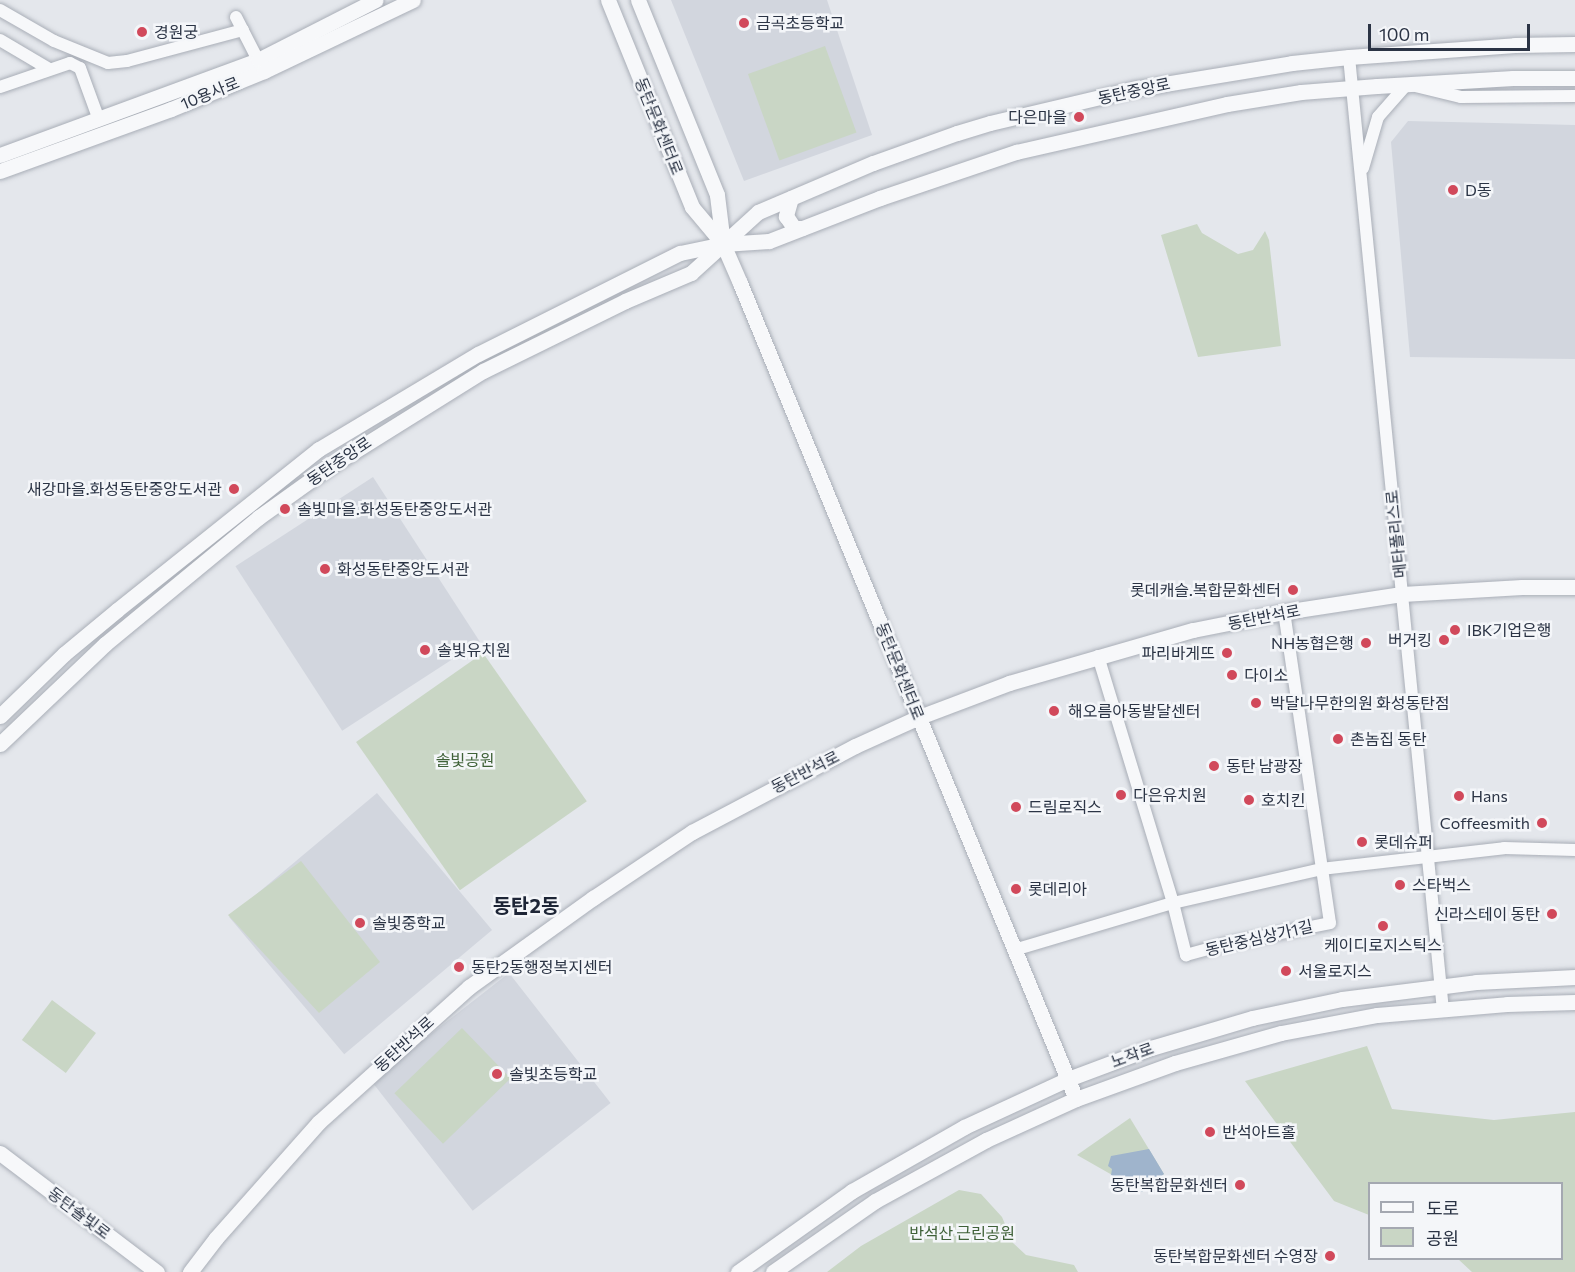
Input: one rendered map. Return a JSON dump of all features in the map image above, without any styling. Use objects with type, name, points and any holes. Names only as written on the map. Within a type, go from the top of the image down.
[{"type":"street","name":"10용사로","points":[[0,155],[261,66],[376,0]]},
{"type":"street","name":"10용사로","points":[[0,171],[171,109],[261,66],[413,0]]},
{"type":"street","name":"동탄문화센터로","points":[[608,0],[692,207],[723,244]]},
{"type":"street","name":"동탄문화센터로","points":[[638,0],[717,195],[723,244],[1076,1099]]},
{"type":"street","points":[[0,10],[54,41],[108,63],[127,61],[243,30]]},
{"type":"street","points":[[236,17],[261,66]]},
{"type":"street","points":[[0,40],[49,69]]},
{"type":"street","name":"동탄중앙로","points":[[0,744],[105,644],[259,517],[333,464],[483,371],[625,301],[691,273],[758,212],[873,163],[990,123],[1134,89],[1292,63],[1349,57],[1515,45],[1575,44]]},
{"type":"street","name":"메타폴리스로","points":[[1349,57],[1443,1010]]},
{"type":"street","points":[[0,87],[70,63],[80,68],[99,120]]},
{"type":"street","name":"동탄중앙로","points":[[0,716],[99,625],[319,449],[436,377],[535,323],[681,253],[723,244],[769,241],[953,172],[1062,140],[1227,104],[1301,92],[1352,87],[1513,78],[1575,78]]},
{"type":"street","points":[[1361,175],[1378,117],[1407,84]]},
{"type":"street","name":"동탄중앙로","points":[[1407,84],[1461,97],[1575,96]]},
{"type":"street","points":[[791,198],[786,216],[795,228],[802,228]]},
{"type":"street","name":"동탄반석로","points":[[190,1272],[216,1238],[319,1122],[469,987],[593,898],[692,832],[809,769],[919,717],[1009,683],[1193,630],[1284,612],[1402,594],[1522,586],[1575,587]]},
{"type":"street","name":"동탄중심상가1길","points":[[1098,656],[1173,903],[1186,955],[1236,942],[1330,923],[1284,612]]},
{"type":"street","points":[[1014,950],[1098,923],[1173,903],[1321,869],[1504,848],[1575,850]]},
{"type":"street","name":"노작로","points":[[738,1272],[818,1214],[882,1173],[1002,1109],[1068,1079],[1136,1053],[1218,1027],[1290,1009],[1375,994],[1441,985],[1575,977]]},
{"type":"street","points":[[1375,994],[1383,1004],[1377,1015]]},
{"type":"street","name":"노작로","points":[[773,1272],[875,1201],[1010,1128],[1076,1099],[1143,1074],[1245,1043],[1377,1015],[1575,1002]]},
{"type":"street","points":[[1136,1053],[1135,1067],[1143,1074]]},
{"type":"street","points":[[1002,1109],[1012,1115],[1010,1128]]},
{"type":"street","name":"동탄솔빛로","points":[[0,1153],[157,1272]]},
{"type":"shaded area","points":[[671,0],[827,0],[872,135],[744,181]]},
{"type":"shaded area","points":[[1408,121],[1575,125],[1575,359],[1410,357],[1391,142]]},
{"type":"shaded area","points":[[373,477],[480,641],[342,731],[235,566]]},
{"type":"shaded area","name":"솔빛중학교","points":[[377,793],[492,930],[344,1054],[229,917]]},
{"type":"shaded area","name":"솔빛초등학교","points":[[509,973],[611,1103],[473,1211],[371,1081]]},
{"type":"green space","points":[[825,46],[856,132],[779,160],[748,74]]},
{"type":"green space","points":[[1197,224],[1202,233],[1238,254],[1253,250],[1265,231],[1269,240],[1281,346],[1198,357],[1161,235]]},
{"type":"green space","name":"솔빛공원","points":[[483,653],[587,801],[460,890],[356,742]]},
{"type":"green space","points":[[301,861],[380,962],[319,1013],[228,915]]},
{"type":"green space","points":[[52,1000],[96,1033],[66,1073],[22,1040]]},
{"type":"green space","points":[[462,1028],[511,1078],[443,1144],[394,1093]]},
{"type":"green space","points":[[1367,1046],[1392,1109],[1494,1120],[1575,1112],[1575,1272],[1472,1272],[1459,1260],[1563,1260],[1563,1182],[1368,1182],[1368,1215],[1334,1201],[1245,1081]]},
{"type":"green space","points":[[1130,1118],[1164,1174],[1142,1192],[1077,1155]]},
{"type":"green space","name":"반석산 근린공원","points":[[959,1190],[981,1194],[1002,1217],[1013,1243],[1026,1255],[1074,1265],[1078,1272],[827,1272],[861,1246]]},
{"type":"water","points":[[1149,1149],[1164,1174],[1142,1192],[1111,1175],[1112,1169],[1108,1166],[1111,1156]]},
{"type":"place","name":"금곡초등학교","points":[[744,23]]},
{"type":"place","name":"경원궁","points":[[142,32]]},
{"type":"place","name":"다은마을","points":[[1079,117]]},
{"type":"place","name":"D동","points":[[1453,190]]},
{"type":"place","name":"새강마을.화성동탄중앙도서관","points":[[234,489]]},
{"type":"place","name":"솔빛마을.화성동탄중앙도서관","points":[[285,509]]},
{"type":"place","name":"화성동탄중앙도서관","points":[[325,569]]},
{"type":"place","name":"롯데캐슬.복합문화센터","points":[[1293,590]]},
{"type":"place","name":"IBK기업은행","points":[[1455,630]]},
{"type":"place","name":"버거킹","points":[[1444,640]]},
{"type":"place","name":"NH농협은행","points":[[1366,643]]},
{"type":"place","name":"솔빛유치원","points":[[425,650]]},
{"type":"place","name":"파리바게뜨","points":[[1227,653]]},
{"type":"place","name":"다이소","points":[[1232,675]]},
{"type":"place","name":"박달나무한의원 화성동탄점","points":[[1256,703]]},
{"type":"place","name":"해오름아동발달센터","points":[[1054,711]]},
{"type":"place","name":"촌놈집 동탄","points":[[1338,739]]},
{"type":"place","name":"동탄 남광장","points":[[1214,766]]},
{"type":"place","name":"다은유치원","points":[[1121,795]]},
{"type":"place","name":"Hans","points":[[1459,796]]},
{"type":"place","name":"호치킨","points":[[1249,800]]},
{"type":"place","name":"드림로직스","points":[[1016,807]]},
{"type":"place","name":"Coffeesmith","points":[[1542,823]]},
{"type":"place","name":"롯데슈퍼","points":[[1362,842]]},
{"type":"place","name":"스타벅스","points":[[1400,885]]},
{"type":"place","name":"롯데리아","points":[[1016,889]]},
{"type":"place","name":"신라스테이 동탄","points":[[1552,914]]},
{"type":"place","name":"솔빛중학교","points":[[360,923]]},
{"type":"place","name":"케이디로지스틱스","points":[[1383,926]]},
{"type":"place","name":"동탄2동행정복지센터","points":[[459,967]]},
{"type":"place","name":"서울로지스","points":[[1286,971]]},
{"type":"place","name":"솔빛초등학교","points":[[497,1074]]},
{"type":"place","name":"반석아트홀","points":[[1210,1132]]},
{"type":"place","name":"동탄복합문화센터","points":[[1240,1185]]},
{"type":"place","name":"동탄복합문화센터 수영장","points":[[1330,1256]]},
{"type":"district","name":"동탄2동","points":[[526,905]]}]
